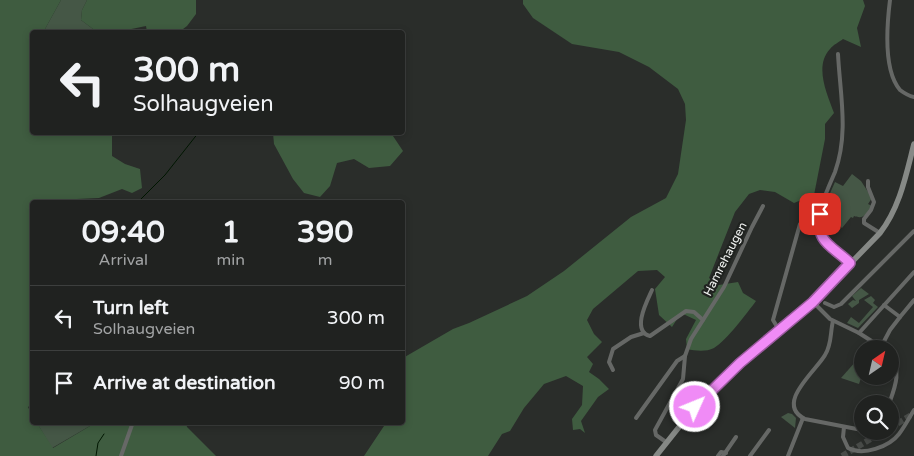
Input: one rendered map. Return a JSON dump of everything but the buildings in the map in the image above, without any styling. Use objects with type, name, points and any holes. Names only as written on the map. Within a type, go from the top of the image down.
[{"type":"main road","points":[[656,456],[695,407],[740,363],[813,302],[880,233],[891,218],[900,196],[914,144]]},
{"type":"street","points":[[890,0],[888,51],[891,70],[900,89],[914,97]]},
{"type":"street","points":[[838,54],[843,111],[842,145],[824,199],[819,226],[820,234],[825,241],[850,263]]},
{"type":"street","points":[[868,181],[868,187],[874,202],[864,219],[864,223],[880,233]]},
{"type":"street","name":"Hamrehaugen","points":[[666,442],[656,435],[655,430],[682,379],[685,356],[691,339],[724,287],[763,206]]},
{"type":"street","points":[[779,330],[773,320],[800,224]]},
{"type":"street","points":[[825,303],[834,307],[841,304],[914,231]]},
{"type":"street","points":[[859,333],[914,272]]},
{"type":"street","points":[[652,290],[641,320],[644,333],[648,336],[652,336],[686,311],[694,312],[703,320]]},
{"type":"street","points":[[886,340],[890,330],[914,300]]},
{"type":"street","points":[[813,302],[833,321],[870,340]]},
{"type":"street","points":[[884,305],[900,317]]},
{"type":"street","points":[[833,321],[831,341],[824,357],[797,391],[795,409],[803,418],[854,429]]},
{"type":"street","points":[[613,370],[609,362],[612,349],[631,337],[644,333]]},
{"type":"street","name":"Hamrehaugen","points":[[636,418],[677,361],[685,356]]},
{"type":"street","points":[[844,427],[844,441],[850,450],[861,453],[877,451],[899,434],[914,410]]},
{"type":"street","points":[[788,456],[803,418]]},
{"type":"street","points":[[121,456],[132,425]]},
{"type":"street","points":[[750,456],[769,430]]},
{"type":"street","points":[[718,456],[721,452],[724,454],[736,437]]},
{"type":"green space","points":[[0,0],[61,0],[45,30],[30,30],[30,135],[112,135],[112,156],[125,164],[140,169],[142,188],[132,193],[122,189],[99,198],[30,200],[30,406],[28,407],[30,411],[30,425],[38,425],[53,448],[92,425],[186,425],[216,456],[0,456]]},
{"type":"green space","points":[[61,0],[87,0],[82,10],[81,20],[94,30],[45,29]]},
{"type":"green space","points":[[87,0],[196,0],[196,14],[182,30],[147,30],[146,26],[127,30],[94,30],[81,20],[82,10]]},
{"type":"green space","points":[[523,0],[863,0],[865,6],[857,28],[861,47],[843,39],[834,45],[825,56],[822,72],[823,80],[834,113],[825,124],[825,139],[814,195],[794,203],[775,192],[760,190],[749,194],[735,212],[709,278],[719,285],[738,282],[743,293],[756,301],[725,339],[714,348],[708,350],[697,351],[687,349],[686,339],[696,320],[681,313],[672,327],[659,315],[655,289],[665,277],[657,270],[638,271],[593,309],[587,320],[594,334],[602,342],[587,357],[593,364],[589,372],[609,389],[598,397],[581,421],[585,433],[580,429],[573,430],[572,419],[582,405],[583,386],[566,376],[544,384],[524,408],[510,431],[502,434],[488,456],[364,456],[385,425],[405,425],[405,357],[453,329],[527,296],[564,271],[631,217],[666,198],[678,174],[686,120],[685,104],[678,89],[649,67],[619,52],[572,44],[533,18],[523,4]]},
{"type":"green space","points":[[273,135],[392,135],[403,151],[390,166],[369,168],[354,159],[337,163],[330,186],[320,197],[304,193],[293,179],[274,144]]},
{"type":"green space","points":[[852,174],[861,181],[872,198],[868,204],[872,206],[863,216],[851,217],[842,228],[824,214],[827,200],[835,182],[843,186]]},
{"type":"green space","points":[[861,288],[869,294],[859,300],[859,303],[852,308],[848,304],[853,300],[856,301],[852,296]]},
{"type":"green space","points":[[871,296],[875,300],[873,303],[878,307],[858,328],[847,323],[851,317],[859,323],[873,307],[864,300]]},
{"type":"green space","points":[[854,363],[854,382],[841,378]]},
{"type":"green space","points":[[788,413],[796,418],[795,428],[781,417]]},
{"type":"green space","points":[[38,425],[92,425],[52,448]]},
{"type":"waterway","points":[[140,200],[165,175],[197,135]]},
{"type":"waterway","points":[[96,456],[98,443],[104,434]]},
{"type":"tunnel","points":[[899,423],[913,414]]},
{"type":"tunnel","points":[[842,456],[869,440]]},
{"type":"route","points":[[695,407],[759,346],[813,302],[850,263],[823,238],[819,230],[820,214]]}]
